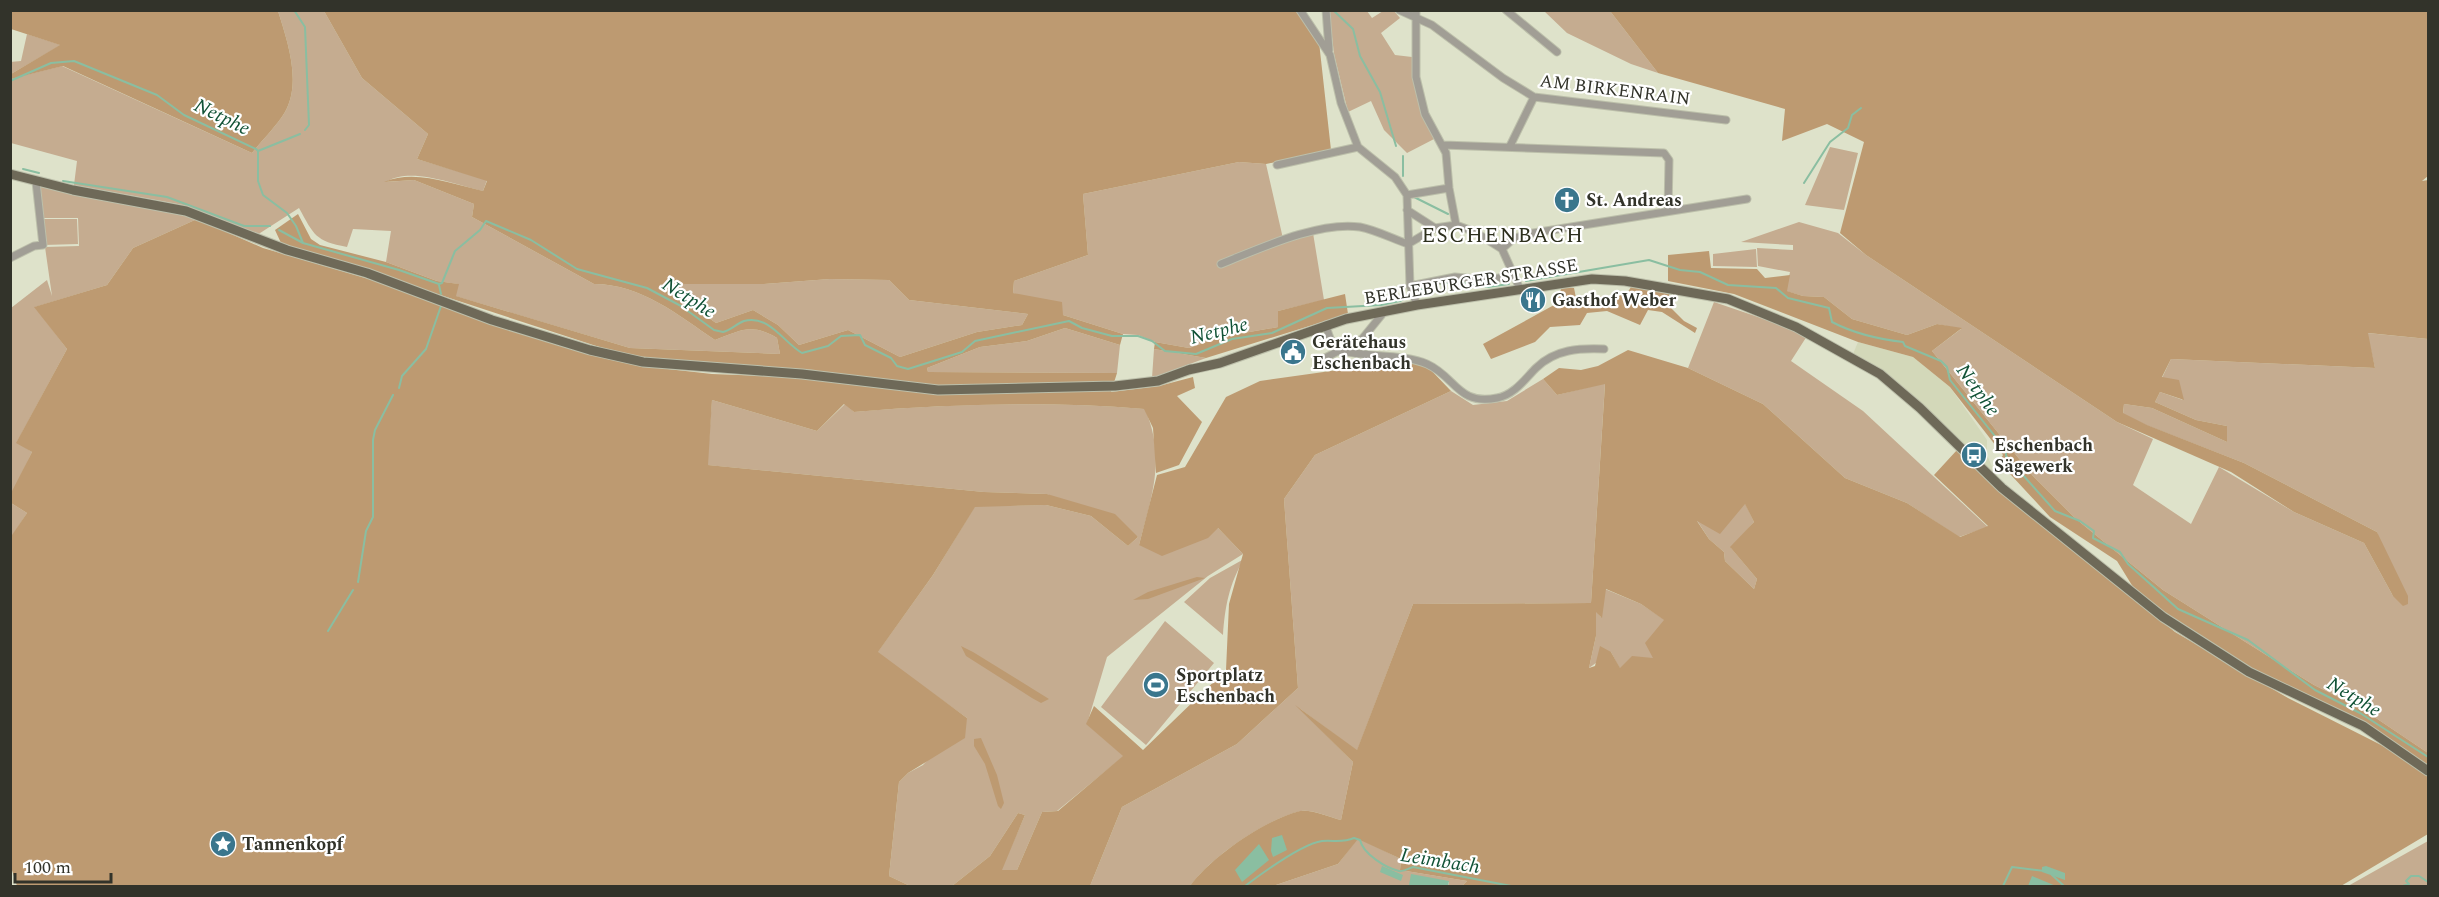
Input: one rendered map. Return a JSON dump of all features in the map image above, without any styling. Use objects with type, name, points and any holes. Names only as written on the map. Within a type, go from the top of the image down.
[{"type":"main road","name":"BERLEBURGER STRASSE","points":[[10,174],[36,182],[174,208],[286,250],[390,281],[492,320],[590,350],[643,362],[802,374],[938,390],[1114,386],[1158,381],[1221,356],[1256,349],[1326,324],[1384,312],[1416,302],[1592,279],[1625,281],[1728,299],[1796,327],[1880,374],[1903,392],[2002,488],[2163,617],[2249,672],[2363,726],[2428,771]]},
{"type":"street","points":[[1300,10],[1330,55]]},
{"type":"street","points":[[1326,10],[1330,55],[1341,103],[1358,147],[1395,177],[1407,195],[1411,288],[1416,302]]},
{"type":"street","name":"AM BIRKENRAIN","points":[[1399,10],[1416,15],[1432,25],[1503,78],[1534,97],[1726,120]]},
{"type":"street","points":[[1506,10],[1557,52]]},
{"type":"street","points":[[1416,15],[1416,77],[1425,114],[1448,159],[1449,188],[1456,225]]},
{"type":"street","points":[[1510,146],[1534,97]]},
{"type":"street","points":[[1443,146],[1510,146],[1664,153],[1669,160],[1668,212]]},
{"type":"street","points":[[1277,165],[1358,147]]},
{"type":"street","points":[[10,258],[34,246],[43,245],[36,182]]},
{"type":"street","points":[[1407,195],[1449,188]]},
{"type":"street","points":[[1502,249],[1513,239],[1527,234],[1747,199]]},
{"type":"street","points":[[1407,210],[1435,228]]},
{"type":"street","points":[[1408,244],[1435,228],[1456,225],[1475,232],[1502,249],[1520,289]]},
{"type":"street","points":[[1221,264],[1309,232],[1343,227],[1363,228],[1408,244]]},
{"type":"street","points":[[1411,288],[1455,277],[1488,280],[1515,274]]},
{"type":"street","points":[[1318,361],[1342,351],[1366,336],[1384,312]]},
{"type":"street","points":[[1326,324],[1331,340],[1342,351],[1420,361],[1435,368],[1460,392],[1485,399],[1506,395],[1538,366],[1554,356],[1575,349],[1604,349]]},
{"type":"shaded area","points":[[11,10],[278,11],[293,75],[290,100],[281,118],[252,153],[63,66],[11,79],[11,74],[60,45],[11,29]]},
{"type":"shaded area","points":[[1297,10],[1319,42],[1331,150],[1266,164],[1239,162],[1083,194],[1088,255],[1014,281],[1013,293],[1062,302],[1063,315],[1123,334],[1120,345],[1065,328],[1027,341],[980,347],[927,368],[928,372],[1117,373],[1111,392],[1159,386],[1193,377],[1195,388],[1177,396],[1202,422],[1179,465],[1156,473],[1153,428],[1144,409],[999,404],[854,412],[844,404],[817,431],[712,400],[708,465],[984,492],[1047,494],[1115,514],[1138,537],[1128,546],[1091,516],[1046,505],[975,507],[933,575],[878,652],[967,718],[965,738],[908,773],[899,782],[889,876],[910,886],[17,886],[10,864],[10,538],[27,513],[11,503],[10,495],[32,452],[16,443],[67,349],[34,307],[107,285],[133,248],[197,219],[263,248],[403,289],[608,359],[712,374],[817,378],[815,370],[714,365],[627,356],[281,243],[275,230],[298,214],[311,239],[320,245],[386,262],[437,281],[459,284],[456,296],[630,348],[780,354],[777,338],[768,333],[753,329],[732,333],[715,340],[673,311],[643,295],[611,285],[594,284],[472,217],[474,204],[414,180],[384,182],[396,178],[421,177],[483,191],[487,181],[417,159],[428,134],[362,78],[324,11]],"holes":[[[830,279],[889,280],[909,300],[1028,314],[1022,325],[977,332],[900,357],[848,330],[799,345],[778,325],[753,310],[716,323],[660,284],[764,284]]]},
{"type":"shaded area","points":[[278,11],[324,11],[362,78],[428,134],[417,159],[487,180],[483,191],[420,176],[396,178],[386,182],[414,180],[474,204],[472,217],[594,284],[611,285],[643,295],[673,311],[715,340],[732,333],[753,329],[768,333],[777,338],[780,354],[630,348],[455,296],[458,284],[437,281],[386,262],[391,231],[353,229],[347,247],[336,245],[322,239],[312,231],[299,208],[257,235],[183,205],[74,185],[77,161],[11,143],[10,79],[62,66],[252,153],[285,112],[290,100],[293,75]]},
{"type":"shaded area","points":[[1329,11],[1367,11],[1372,18],[1383,11],[1394,11],[1400,18],[1381,33],[1395,55],[1412,57],[1414,77],[1436,138],[1407,153],[1384,130],[1371,101],[1348,112],[1334,54]]},
{"type":"shaded area","points":[[1544,11],[1610,11],[1658,73],[1631,64],[1567,33]]},
{"type":"shaded area","points":[[1610,11],[2428,11],[2428,176],[2422,181],[2428,180],[2428,339],[2368,333],[2375,368],[2171,359],[2162,377],[2179,380],[2184,400],[2160,392],[2155,402],[2196,420],[2227,426],[2227,442],[2152,408],[2124,404],[2123,413],[2147,425],[2244,463],[2377,532],[2408,596],[2408,604],[2403,606],[2393,596],[2364,543],[2294,512],[2231,472],[2117,422],[1866,255],[1840,233],[1864,142],[1827,124],[1782,141],[1785,109],[1658,73]]},
{"type":"shaded area","points":[[27,34],[61,45],[11,74],[10,62],[21,61]]},
{"type":"shaded area","points":[[1830,147],[1858,153],[1844,210],[1805,205]]},
{"type":"shaded area","points":[[1239,162],[1266,164],[1284,243],[1313,233],[1324,300],[1278,311],[1278,327],[1221,337],[1189,348],[1155,342],[1138,335],[1123,334],[1063,315],[1013,293],[1014,281],[1088,255],[1083,194]]},
{"type":"shaded area","points":[[39,186],[168,210],[197,219],[133,248],[107,285],[35,307],[67,349],[17,442],[32,452],[11,495],[11,308],[47,280],[52,296],[45,247],[79,246],[78,218],[42,218]]},
{"type":"shaded area","points":[[41,219],[77,219],[78,244],[44,245]]},
{"type":"shaded area","points":[[1799,222],[1838,233],[1866,255],[2117,422],[2153,439],[2133,485],[2191,524],[2219,467],[2294,512],[2364,543],[2393,596],[2377,532],[2244,463],[2123,414],[2124,404],[2152,408],[2227,442],[2227,426],[2196,420],[2155,402],[2160,392],[2183,400],[2162,378],[2171,359],[2375,368],[2367,333],[2428,339],[2428,753],[2361,708],[2314,685],[2163,590],[2076,519],[2033,476],[1932,351],[1961,329],[1937,324],[1907,335],[1852,319],[1824,297],[1803,296],[1786,291],[1790,272],[1758,266],[1757,248],[1793,250],[1793,245],[1741,242]]},
{"type":"shaded area","points":[[1756,249],[1757,267],[1713,266],[1713,254]]},
{"type":"shaded area","points":[[1709,251],[1711,268],[1757,269],[1765,278],[1790,275],[1787,291],[1803,296],[1824,297],[1852,319],[1907,335],[1937,324],[1962,328],[1932,351],[2033,476],[2076,519],[2163,590],[2314,685],[2361,708],[2428,753],[2428,766],[2354,717],[2259,673],[2172,619],[2133,587],[2117,561],[2050,517],[1999,462],[2003,455],[1950,387],[1913,357],[1858,342],[1734,294],[1668,281],[1668,255]]},
{"type":"shaded area","points":[[830,279],[889,280],[909,300],[1028,314],[1022,325],[977,332],[900,357],[848,330],[799,345],[778,325],[753,310],[716,323],[659,283],[764,284]]},
{"type":"shaded area","points":[[1562,287],[1574,288],[1576,298],[1626,295],[1631,287],[1670,293],[1666,303],[1684,321],[1697,328],[1695,333],[1662,312],[1648,310],[1640,325],[1607,311],[1587,313],[1580,325],[1550,327],[1535,342],[1491,359],[1483,344],[1554,305]]},
{"type":"shaded area","points":[[1345,294],[1348,314],[1206,358],[1154,349],[1155,342],[1189,348],[1221,337],[1278,327],[1278,311]]},
{"type":"shaded area","points":[[1714,302],[1796,330],[1807,336],[1791,361],[1863,411],[1988,527],[1959,537],[1907,503],[1845,478],[1763,404],[1688,368]]},
{"type":"shaded area","points":[[1065,328],[1120,345],[1117,373],[928,372],[927,368],[980,347],[1027,341]]},
{"type":"shaded area","points":[[1858,342],[1913,357],[1950,387],[1987,440],[1987,455],[1997,478],[1853,354]]},
{"type":"shaded area","points":[[1154,349],[1206,358],[1152,378]]},
{"type":"shaded area","points":[[1628,350],[1688,368],[1763,404],[1845,478],[1907,503],[1960,537],[1988,526],[1934,475],[1957,450],[2011,499],[2175,632],[2288,698],[2393,751],[2428,776],[2428,834],[2341,886],[1462,886],[1467,881],[1400,870],[1401,859],[1358,839],[1338,864],[1273,886],[1190,886],[1211,863],[1239,841],[1271,822],[1300,811],[1315,812],[1341,820],[1353,762],[1295,705],[1357,750],[1413,604],[1591,603],[1605,384],[1557,395],[1543,379],[1559,368],[1581,370],[1598,366]],"holes":[[[1745,504],[1754,522],[1730,547],[1757,579],[1754,589],[1725,561],[1724,552],[1709,539],[1697,521],[1720,534]],[[1606,589],[1641,604],[1664,620],[1645,643],[1653,658],[1632,656],[1620,668],[1611,652],[1600,646],[1595,666],[1589,668],[1596,636],[1596,612],[1602,618]]]},
{"type":"shaded area","points":[[1417,362],[1427,366],[1451,391],[1315,455],[1284,499],[1298,688],[1237,744],[1122,807],[1090,886],[952,886],[990,856],[1018,813],[1025,815],[1002,870],[1017,870],[1042,812],[1058,811],[1123,756],[1086,724],[1094,706],[1143,750],[1226,670],[1229,604],[1243,554],[1218,528],[1208,538],[1162,556],[1139,545],[1157,475],[1185,467],[1226,397],[1260,381],[1388,363]]},
{"type":"shaded area","points":[[1543,379],[1557,395],[1605,383],[1591,603],[1413,604],[1357,751],[1299,708],[1353,762],[1341,820],[1315,812],[1301,811],[1271,822],[1240,841],[1211,863],[1190,886],[1090,886],[1122,807],[1237,744],[1298,688],[1284,499],[1315,455],[1451,391],[1473,405],[1507,401]]},
{"type":"shaded area","points":[[712,400],[817,431],[845,404],[854,412],[1000,404],[1145,409],[1155,444],[1156,461],[1152,493],[1139,545],[1191,543],[1201,539],[1217,527],[1243,554],[1208,576],[1107,657],[1087,724],[1124,756],[1057,811],[1042,812],[1017,870],[1001,870],[1025,815],[1018,813],[990,856],[952,886],[910,886],[889,876],[899,782],[908,773],[923,765],[967,718],[877,653],[933,575],[975,506],[1046,505],[1091,516],[1128,546],[1138,537],[1047,494],[984,492],[707,465]]},
{"type":"shaded area","points":[[11,503],[27,513],[11,538]]},
{"type":"shaded area","points":[[1745,503],[1754,522],[1731,548],[1757,579],[1754,589],[1725,561],[1724,552],[1709,539],[1696,519]]},
{"type":"shaded area","points":[[1244,559],[1229,596],[1223,635],[1184,602],[1210,578]]},
{"type":"shaded area","points":[[1197,577],[1205,578],[1148,599],[1133,600],[1148,592]]},
{"type":"shaded area","points":[[1605,589],[1641,604],[1665,620],[1654,658],[1620,669],[1611,652],[1589,668],[1596,636],[1596,611],[1601,617]]},
{"type":"shaded area","name":"Sportplatz Eschenbach","points":[[1165,621],[1214,663],[1146,745],[1101,707]]},
{"type":"shaded area","points":[[961,646],[1049,699],[1041,703],[1032,698],[966,656]]},
{"type":"shaded area","points":[[981,738],[997,775],[1004,803],[1001,809],[998,806],[985,764],[974,746],[974,739]]},
{"type":"shaded area","points":[[1282,835],[1287,850],[1273,857],[1272,838]]},
{"type":"shaded area","points":[[1358,838],[1401,859],[1400,870],[1467,881],[1462,886],[1448,886],[1449,882],[1409,885],[1414,886],[1273,886],[1338,864]]},
{"type":"shaded area","points":[[2428,841],[2428,886],[2348,886]]},
{"type":"shaded area","points":[[1259,844],[1269,860],[1242,882],[1235,870]]},
{"type":"shaded area","points":[[1382,866],[1403,875],[1401,881],[1380,872]]},
{"type":"shaded area","points":[[2046,866],[2065,873],[2065,880],[2042,872],[2042,867]]},
{"type":"shaded area","points":[[1411,874],[1449,881],[1448,886],[1409,885]]},
{"type":"shaded area","points":[[2032,876],[2056,886],[2028,886]]},
{"type":"waterway","points":[[294,10],[305,27],[309,125],[305,130]]},
{"type":"waterway","points":[[1333,10],[1353,29],[1360,56],[1380,92],[1396,146]]},
{"type":"waterway","name":"Netphe","points":[[10,81],[51,63],[74,61],[157,95],[184,115],[256,149],[258,151],[258,181],[263,195],[287,213],[296,226],[303,243],[399,270],[439,284],[442,283],[455,251],[480,230],[486,221],[531,240],[577,269],[647,288],[681,306],[714,330],[723,332],[744,321],[761,322],[769,325],[802,353],[828,346],[841,336],[860,335],[865,345],[891,358],[897,366],[908,369],[962,352],[975,341],[1069,321],[1082,328],[1112,336],[1138,336],[1152,341],[1165,351],[1196,354],[1232,339],[1272,333],[1327,308],[1381,305],[1400,301],[1430,285],[1462,282],[1488,287],[1509,284]]},
{"type":"waterway","points":[[1804,183],[1830,142],[1848,128],[1852,115],[1861,108]]},
{"type":"waterway","points":[[258,151],[300,134]]},
{"type":"waterway","points":[[1403,156],[1403,176]]},
{"type":"waterway","points":[[23,169],[39,173]]},
{"type":"waterway","points":[[63,181],[167,197],[244,226],[270,226]]},
{"type":"waterway","points":[[1414,197],[1448,214]]},
{"type":"waterway","points":[[279,230],[303,243]]},
{"type":"waterway","name":"Netphe","points":[[1526,281],[1649,260],[1680,270],[1700,272],[1728,285],[1776,288],[1788,298],[1829,308],[1832,322],[1849,330],[1903,342],[1905,346],[1941,361],[1947,367],[1950,380],[2006,450],[2006,456],[2055,511],[2080,521],[2094,531],[2093,538],[2120,552],[2128,564],[2178,609],[2248,640],[2315,690],[2360,713],[2428,757]]},
{"type":"waterway","points":[[439,285],[441,294]]},
{"type":"waterway","points":[[399,388],[402,376],[426,349],[441,306]]},
{"type":"waterway","points":[[358,582],[366,531],[373,517],[373,440],[375,430],[393,395]]},
{"type":"waterway","points":[[328,631],[353,590]]},
{"type":"waterway","name":"Leimbach","points":[[1245,886],[1282,860],[1314,843],[1354,838],[1360,840],[1376,860],[1399,871],[1413,867],[1511,886]]},
{"type":"waterway","name":"Leimbach","points":[[1999,886],[2003,886],[2012,867],[2045,871]]},
{"type":"waterway","name":"Leimbach","points":[[2052,875],[2064,886]]},
{"type":"waterway","name":"Leimbach","points":[[2403,886],[2409,884],[2406,881],[2411,876],[2419,876],[2428,882]]},
{"type":"place","name":"St. Andreas","points":[[1567,200]]},
{"type":"place","name":"Gasthof Weber","points":[[1533,300]]},
{"type":"place","name":"Gerätehaus Eschenbach","points":[[1293,352]]},
{"type":"place","name":"Eschenbach Sägewerk","points":[[1974,455]]},
{"type":"place","name":"Sportplatz Eschenbach","points":[[1156,685]]},
{"type":"place","name":"Tannenkopf","points":[[223,844]]},
{"type":"district","name":"ESCHENBACH","points":[[1503,236]]}]
